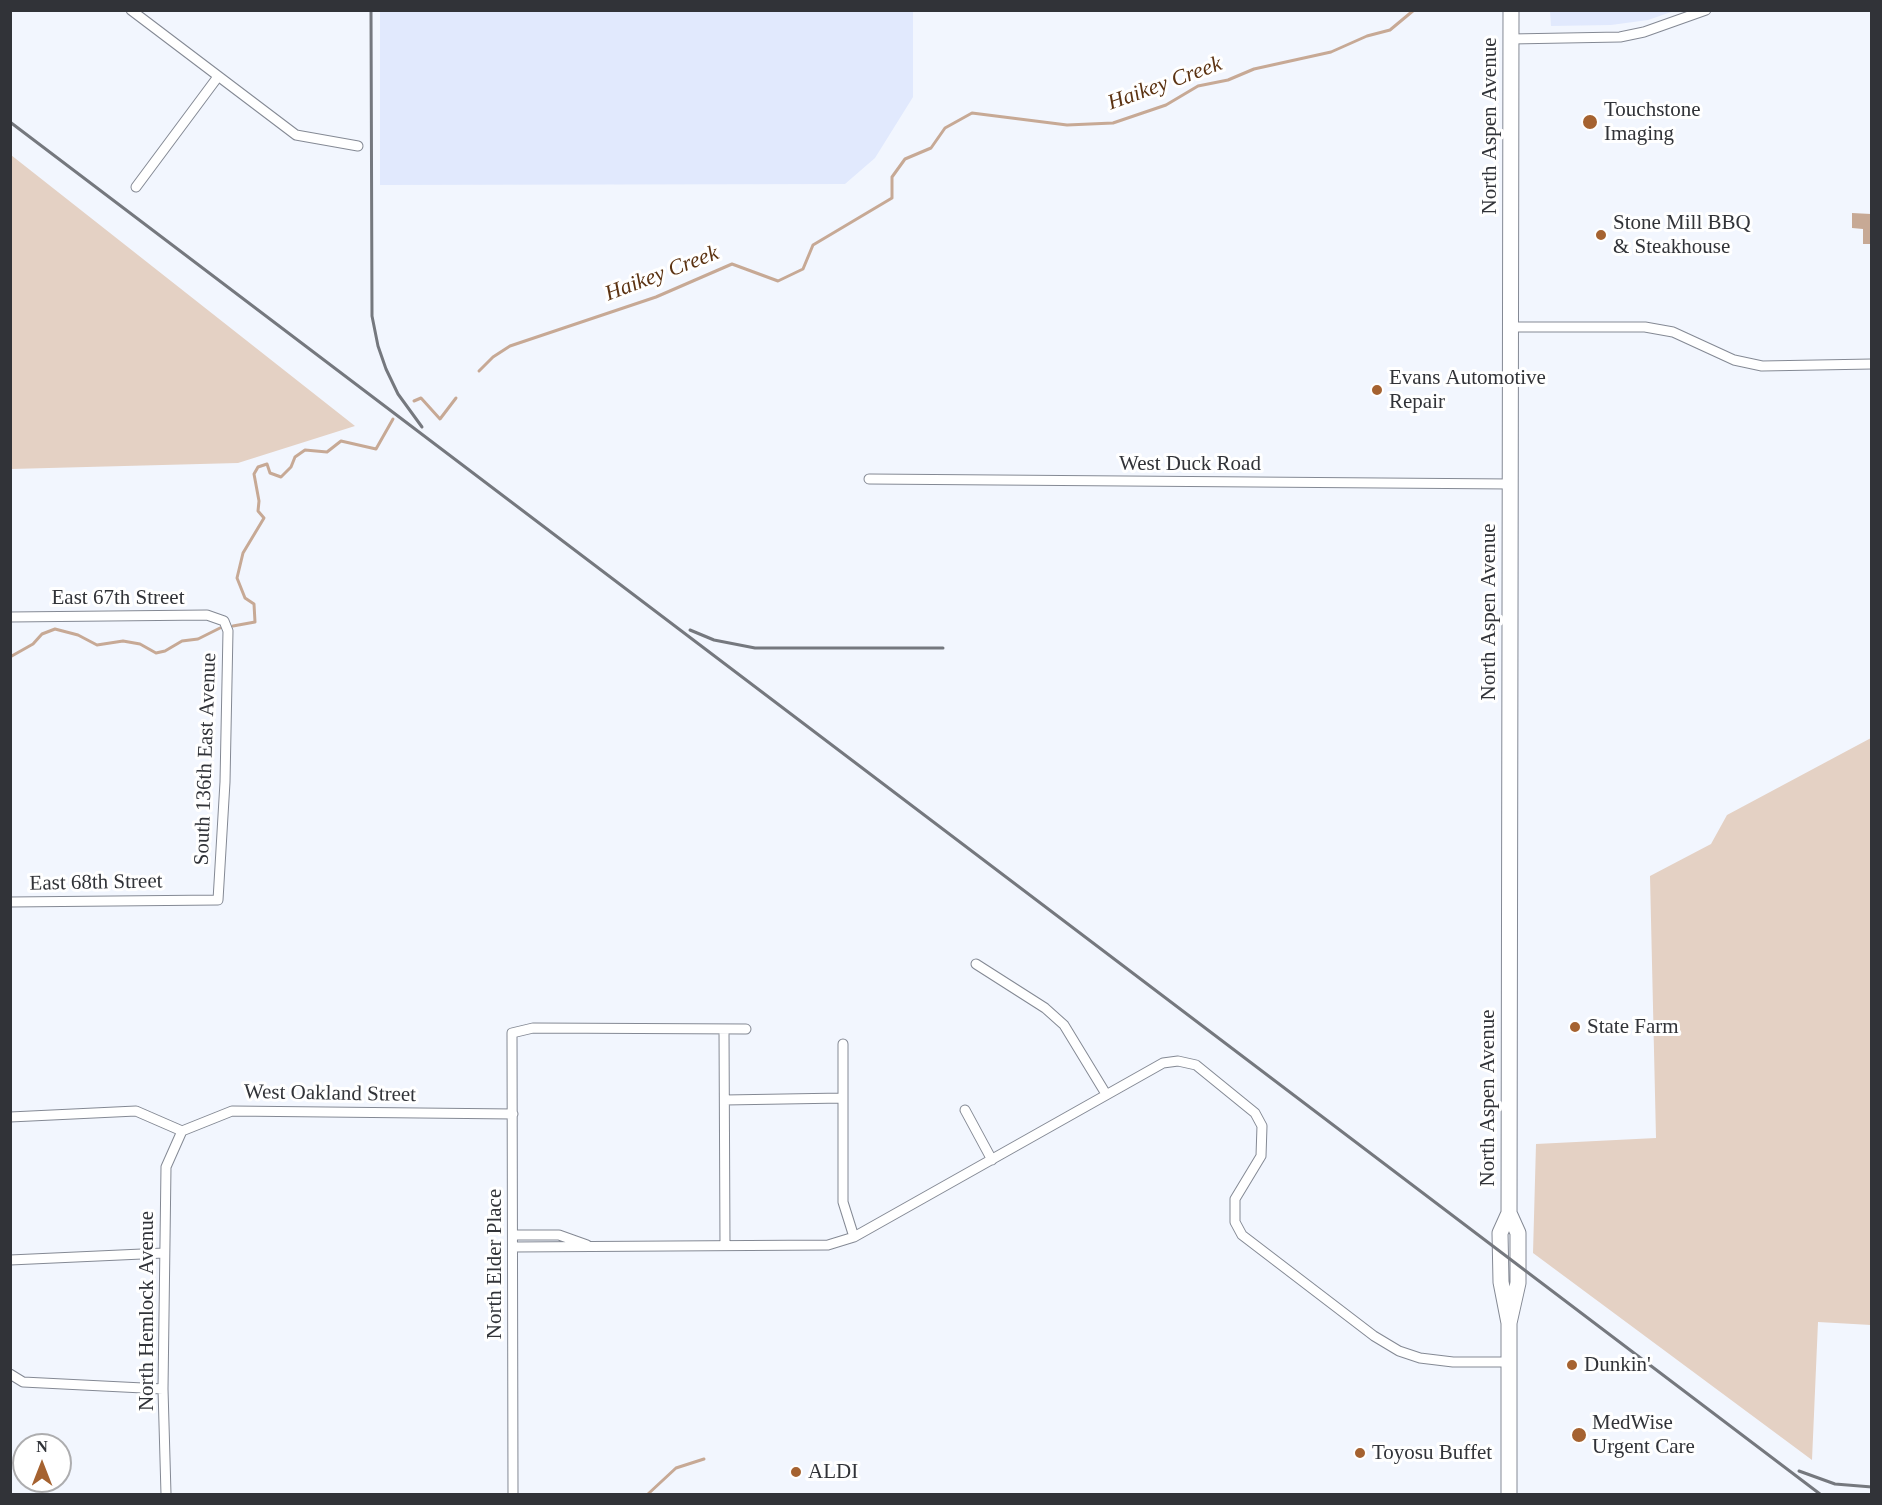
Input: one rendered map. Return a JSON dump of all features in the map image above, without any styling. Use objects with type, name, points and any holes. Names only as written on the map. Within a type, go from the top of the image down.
[{"type":"main road","name":"North Aspen Avenue","points":[[1509,1494],[1509,1323],[1518,1283],[1518,1233],[1509,1213],[1511,10]]},
{"type":"street","points":[[131,10],[217,78],[296,135],[358,146]]},
{"type":"street","points":[[1511,39],[1620,37],[1644,32],[1706,10]]},
{"type":"street","points":[[136,187],[217,78]]},
{"type":"street","points":[[1511,327],[1645,327],[1673,332],[1734,360],[1762,366],[1872,364]]},
{"type":"street","name":"West Duck Road","points":[[869,479],[1510,484]]},
{"type":"street","name":"East 67th Street","points":[[10,617],[207,615],[224,621]]},
{"type":"street","name":"South 136th East Avenue","points":[[218,900],[226,744],[228,631],[224,621]]},
{"type":"street","name":"East 68th Street","points":[[10,902],[218,900]]},
{"type":"street","points":[[976,964],[1046,1008],[1064,1025],[1106,1094]]},
{"type":"street","name":"North Elder Place","points":[[513,1494],[512,1033],[533,1028],[724,1029]]},
{"type":"street","points":[[725,1245],[724,1029],[746,1029]]},
{"type":"street","points":[[843,1044],[843,1202],[854,1237]]},
{"type":"street","points":[[513,1247],[828,1245],[854,1237],[1162,1063],[1179,1061],[1196,1065],[1255,1113],[1262,1126],[1261,1156],[1235,1199],[1235,1222],[1242,1235],[1374,1336],[1400,1351],[1420,1358],[1453,1362],[1509,1362]]},
{"type":"street","points":[[725,1100],[843,1098]]},
{"type":"street","points":[[965,1110],[992,1160]]},
{"type":"street","points":[[10,1117],[136,1111],[182,1131]]},
{"type":"street","name":"West Oakland Street","points":[[182,1131],[232,1111],[513,1114]]},
{"type":"street","name":"North Hemlock Avenue","points":[[166,1494],[163,1389],[166,1167],[182,1131]]},
{"type":"street","points":[[513,1235],[559,1235],[587,1245]]},
{"type":"street","points":[[10,1260],[164,1253]]},
{"type":"street","points":[[10,1374],[23,1382],[163,1389]]},
{"type":"shaded area","points":[[1550,10],[1674,11],[1648,20],[1611,25],[1551,26]]},
{"type":"shaded area","points":[[380,11],[913,11],[913,97],[875,158],[845,184],[380,185]]},
{"type":"shaded area","points":[[11,155],[355,426],[238,463],[11,469]]},
{"type":"shaded area","points":[[1852,213],[1871,214],[1871,244],[1863,244],[1863,229],[1852,228]]},
{"type":"shaded area","points":[[1871,738],[1871,1325],[1818,1322],[1812,1460],[1533,1253],[1536,1144],[1656,1138],[1650,876],[1711,844],[1727,815]]},
{"type":"waterway","name":"Haikey Creek","points":[[479,371],[493,357],[510,346],[656,297],[732,264],[778,281],[803,269],[813,245],[892,198],[892,177],[905,159],[931,148],[945,128],[972,113],[1067,125],[1113,123],[1166,105],[1198,86],[1228,80],[1254,69],[1331,52],[1367,36],[1390,30],[1414,10]]},
{"type":"waterway","name":"Haikey Creek","points":[[414,401],[421,398],[440,419],[456,398]]},
{"type":"waterway","name":"Haikey Creek","points":[[233,626],[255,622],[254,604],[245,598],[237,578],[243,553],[264,518],[258,511],[259,501],[254,474],[258,467],[267,464],[270,473],[281,477],[291,467],[295,457],[305,450],[327,452],[341,441],[376,449],[393,419]]},
{"type":"waterway","points":[[10,657],[33,644],[42,634],[55,629],[78,635],[97,645],[123,641],[140,644],[156,653],[165,651],[182,641],[198,639],[220,628]]},
{"type":"waterway","points":[[648,1494],[676,1468],[704,1459]]},
{"type":"railway","points":[[371,10],[372,316],[378,346],[386,369],[398,394],[422,427]]},
{"type":"railway","points":[[10,122],[1820,1494]]},
{"type":"railway","points":[[690,630],[714,640],[755,648],[943,648]]},
{"type":"railway","points":[[1799,1471],[1835,1484],[1872,1487]]},
{"type":"place","name":"Touchstone Imaging","points":[[1590,122]]},
{"type":"place","name":"Stone Mill BBQ & Steakhouse","points":[[1601,235]]},
{"type":"place","name":"Evans Automotive Repair","points":[[1377,390]]},
{"type":"place","name":"State Farm","points":[[1575,1027]]},
{"type":"place","name":"Dunkin'","points":[[1572,1365]]},
{"type":"place","name":"MedWise Urgent Care","points":[[1579,1435]]},
{"type":"place","name":"Toyosu Buffet","points":[[1360,1453]]},
{"type":"place","name":"ALDI","points":[[796,1472]]}]
